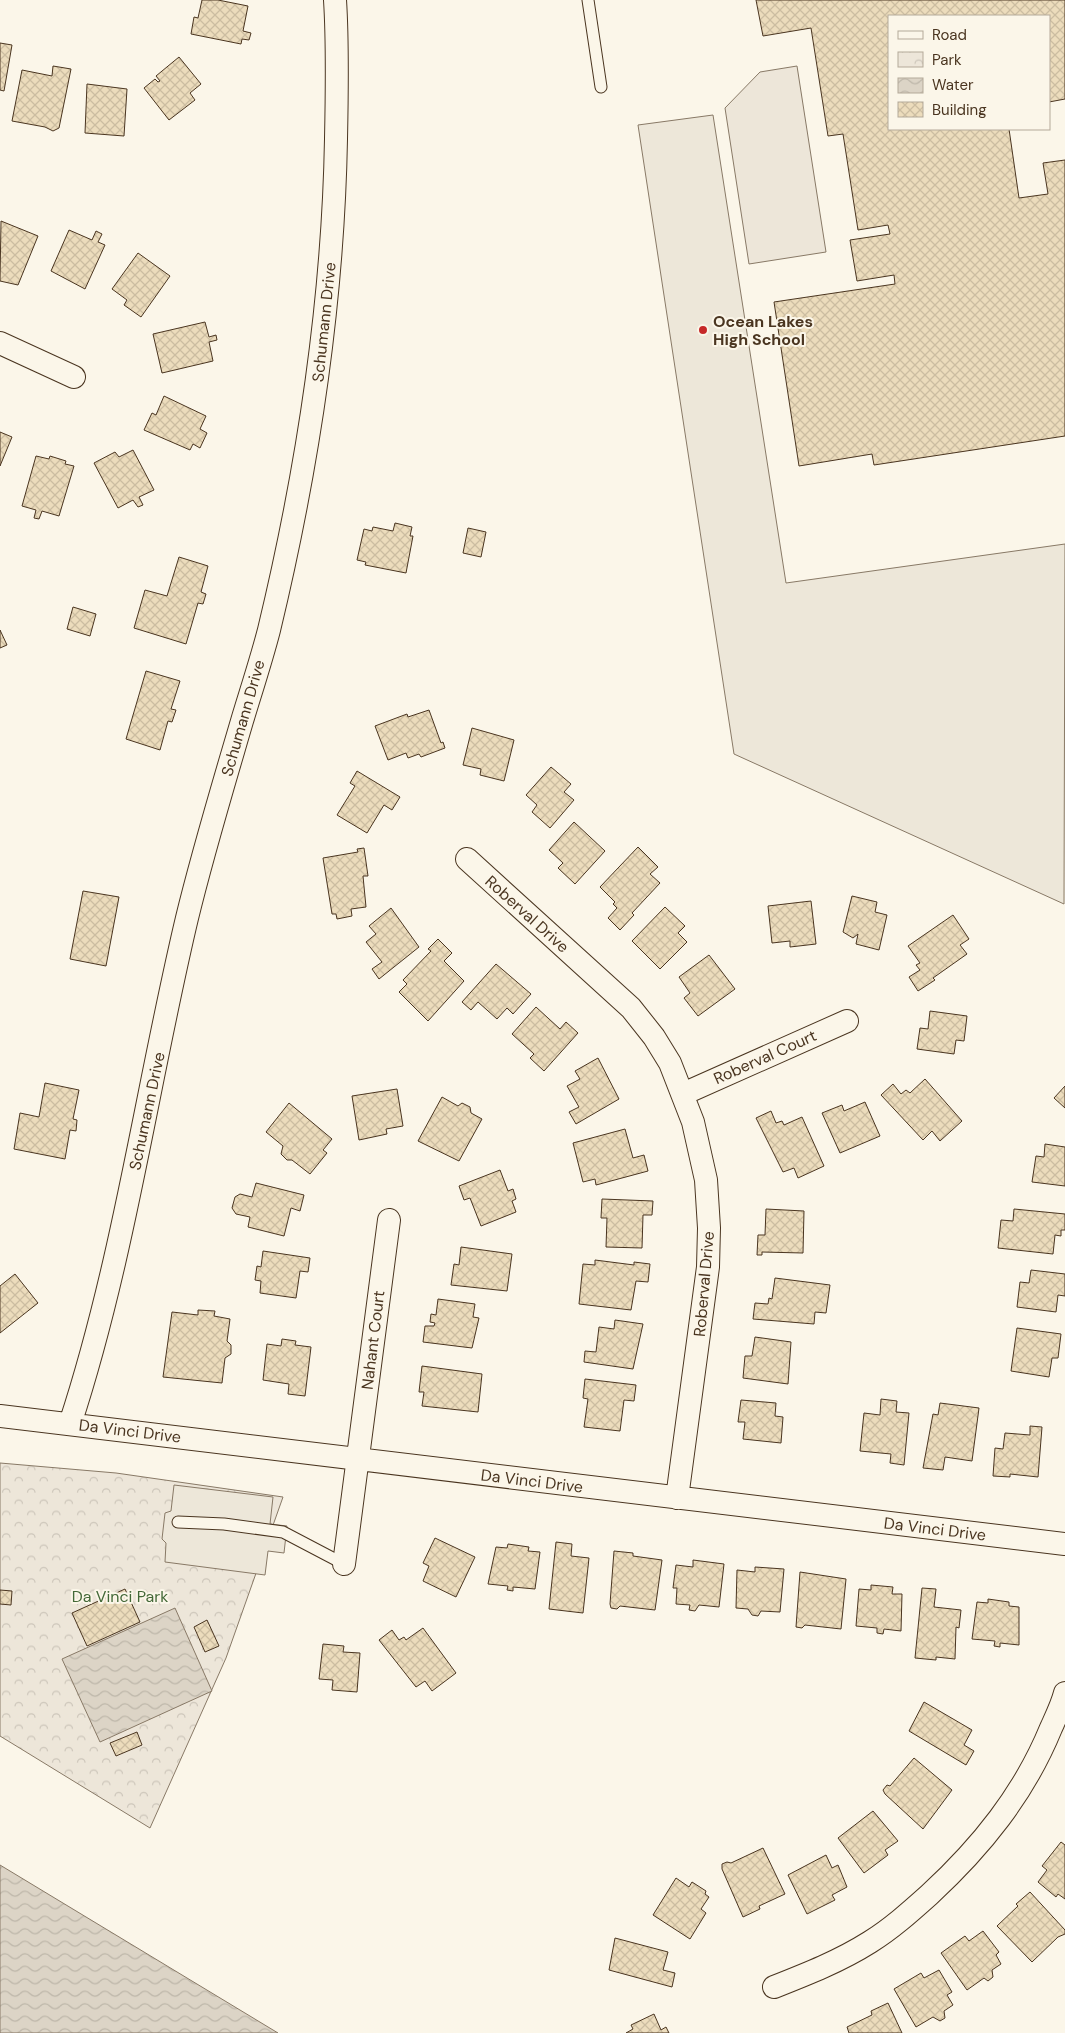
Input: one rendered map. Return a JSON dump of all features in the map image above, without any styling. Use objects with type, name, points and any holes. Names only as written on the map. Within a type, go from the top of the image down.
[{"type":"street","name":"Schumann Drive","points":[[70,1424],[94,1349],[188,918],[268,635],[294,523],[310,433],[323,342],[335,206],[338,82],[335,0]]},
{"type":"street","points":[[0,343],[74,377]]},
{"type":"street","name":"Roberval Drive","points":[[468,859],[630,1008],[654,1037],[670,1063],[693,1122],[706,1180],[710,1228],[708,1267],[677,1498]]},
{"type":"street","name":"Roberval Court","points":[[683,1094],[847,1021]]},
{"type":"street","name":"Nahant Court","points":[[344,1564],[389,1220]]},
{"type":"street","name":"Da Vinci Drive","points":[[0,1416],[1065,1544]]},
{"type":"street","points":[[774,1987],[828,1966],[871,1942],[909,1913],[958,1868],[988,1834],[1022,1788],[1038,1759],[1065,1693]]},
{"type":"lane","points":[[588,0],[601,87]]},
{"type":"lane","points":[[178,1522],[224,1524],[283,1532],[344,1564]]},
{"type":"green space","points":[[797,66],[826,252],[749,264],[725,108],[760,72]]},
{"type":"green space","name":"Da Vinci Park","points":[[0,1463],[116,1473],[283,1497],[226,1658],[150,1828],[0,1736]]},
{"type":"shaded area","points":[[713,115],[786,583],[1065,544],[1064,904],[734,754],[638,125]]},
{"type":"shaded area","points":[[174,1485],[273,1497],[270,1524],[287,1526],[284,1553],[268,1551],[265,1575],[165,1562],[166,1543],[162,1539],[165,1513],[171,1511]]},
{"type":"water","points":[[175,1608],[212,1691],[100,1742],[62,1659]]},
{"type":"water","points":[[0,1865],[278,2033],[0,2033]]},
{"type":"building","points":[[202,0],[218,0],[248,6],[243,31],[251,33],[249,40],[242,39],[241,44],[191,34],[194,17],[198,18]]},
{"type":"building","points":[[756,0],[1065,0],[1065,99],[1050,102],[1050,15],[888,15],[888,130],[1009,130],[1019,198],[1048,194],[1043,163],[1065,160],[1065,436],[874,465],[872,454],[799,466],[774,302],[895,284],[894,275],[857,281],[850,240],[890,234],[888,225],[858,230],[843,134],[828,136],[811,28],[763,36]]},
{"type":"building","points":[[0,43],[12,45],[4,91],[0,90]]},
{"type":"building","points":[[179,57],[201,84],[190,93],[195,100],[169,120],[144,88],[155,79],[158,82],[160,81],[156,76]]},
{"type":"building","points":[[53,66],[71,69],[59,128],[53,131],[45,127],[12,121],[22,70],[52,76]]},
{"type":"building","points":[[87,84],[127,89],[124,136],[85,133]]},
{"type":"building","points":[[1,221],[38,236],[18,285],[0,281]]},
{"type":"building","points":[[69,230],[92,240],[96,231],[102,234],[98,242],[105,245],[85,289],[51,271]]},
{"type":"building","points":[[138,253],[170,276],[141,317],[124,305],[127,300],[112,289]]},
{"type":"building","points":[[205,322],[209,337],[216,335],[217,340],[209,342],[213,361],[162,373],[153,334]]},
{"type":"building","points":[[164,396],[206,416],[200,429],[207,433],[200,448],[193,444],[190,450],[144,430],[152,413],[156,415]]},
{"type":"building","points":[[0,432],[12,437],[0,466]]},
{"type":"building","points":[[133,450],[154,490],[139,497],[143,505],[138,507],[133,500],[118,508],[94,463],[115,452],[119,457]]},
{"type":"building","points":[[36,456],[49,459],[50,456],[66,461],[65,464],[74,466],[59,516],[42,511],[39,519],[34,518],[36,510],[22,506]]},
{"type":"building","points":[[395,523],[412,527],[410,536],[413,536],[406,573],[365,565],[366,562],[357,560],[364,529],[372,531],[373,527],[393,531]]},
{"type":"building","points":[[468,528],[486,532],[481,557],[463,553]]},
{"type":"building","points":[[179,557],[208,566],[201,592],[206,594],[203,604],[198,603],[186,644],[134,628],[145,590],[167,596]]},
{"type":"building","points":[[73,607],[96,614],[90,636],[67,629]]},
{"type":"building","points":[[0,630],[7,645],[0,648]]},
{"type":"building","points":[[146,671],[180,681],[171,709],[176,710],[172,722],[168,721],[160,750],[126,739]]},
{"type":"building","points":[[429,710],[441,743],[443,742],[445,748],[421,757],[419,754],[408,758],[406,753],[388,760],[375,726],[407,714],[408,717]]},
{"type":"building","points":[[472,728],[514,740],[504,781],[480,775],[481,769],[463,765]]},
{"type":"building","points":[[551,767],[571,784],[564,792],[574,800],[550,828],[532,812],[537,805],[526,795]]},
{"type":"building","points":[[357,771],[400,797],[392,810],[384,805],[367,833],[337,815],[355,786],[350,783]]},
{"type":"building","points":[[574,822],[605,851],[575,884],[558,868],[563,863],[549,850]]},
{"type":"building","points":[[638,847],[658,867],[650,874],[660,883],[632,913],[634,915],[620,930],[608,918],[617,908],[613,904],[615,902],[600,887]]},
{"type":"building","points":[[364,848],[368,876],[363,876],[366,907],[351,909],[352,916],[337,919],[336,914],[332,914],[323,858],[358,852],[357,849]]},
{"type":"building","points":[[83,891],[119,897],[106,966],[70,959]]},
{"type":"building","points":[[852,896],[877,902],[875,912],[887,915],[879,950],[856,944],[858,934],[853,938],[843,932]]},
{"type":"building","points":[[811,901],[816,944],[790,947],[790,941],[772,943],[768,906]]},
{"type":"building","points":[[665,907],[685,926],[678,933],[687,942],[660,969],[632,941]]},
{"type":"building","points":[[391,908],[419,947],[379,979],[372,969],[382,962],[366,942],[376,934],[369,926]]},
{"type":"building","points":[[953,915],[969,939],[960,945],[967,954],[918,991],[909,977],[920,970],[916,965],[920,963],[908,946]]},
{"type":"building","points":[[438,939],[452,953],[444,961],[464,981],[428,1021],[399,992],[407,984],[403,980],[431,951],[428,949]]},
{"type":"building","points":[[709,955],[735,989],[698,1016],[684,998],[690,993],[679,977]]},
{"type":"building","points":[[496,964],[531,994],[513,1014],[507,1008],[497,1019],[478,1002],[471,1010],[462,1002]]},
{"type":"building","points":[[536,1007],[560,1029],[566,1022],[578,1033],[544,1071],[530,1058],[534,1054],[512,1034]]},
{"type":"building","points":[[930,1011],[967,1016],[964,1041],[956,1040],[954,1054],[917,1049],[920,1028],[928,1029]]},
{"type":"building","points":[[598,1058],[619,1099],[576,1124],[569,1112],[579,1107],[567,1086],[580,1079],[575,1071]]},
{"type":"building","points":[[925,1079],[962,1121],[940,1141],[932,1131],[923,1140],[881,1095],[893,1084],[901,1094],[906,1090],[910,1093]]},
{"type":"building","points":[[45,1083],[79,1090],[73,1119],[77,1120],[76,1131],[70,1130],[65,1159],[14,1149],[20,1113],[39,1117]]},
{"type":"building","points":[[1065,1086],[1065,1108],[1054,1098]]},
{"type":"building","points":[[397,1089],[403,1126],[386,1129],[387,1134],[359,1140],[352,1096]]},
{"type":"building","points":[[442,1097],[458,1106],[462,1103],[470,1107],[471,1113],[482,1119],[459,1161],[418,1141]]},
{"type":"building","points":[[865,1102],[880,1136],[840,1153],[822,1113],[842,1105],[844,1111]]},
{"type":"building","points":[[289,1103],[332,1139],[323,1150],[327,1153],[310,1174],[292,1160],[287,1160],[281,1154],[283,1146],[266,1132]]},
{"type":"building","points":[[771,1111],[776,1123],[782,1121],[784,1125],[802,1117],[824,1166],[798,1178],[794,1168],[783,1172],[756,1118]]},
{"type":"building","points":[[625,1129],[633,1158],[644,1155],[648,1171],[596,1185],[595,1179],[583,1182],[573,1143]]},
{"type":"building","points":[[1045,1144],[1065,1147],[1065,1186],[1032,1182],[1036,1156],[1044,1157]]},
{"type":"building","points":[[500,1170],[508,1191],[513,1189],[516,1199],[512,1201],[516,1212],[481,1226],[470,1198],[464,1200],[459,1186]]},
{"type":"building","points":[[256,1183],[304,1195],[300,1211],[291,1208],[284,1236],[248,1227],[250,1217],[236,1214],[232,1208],[235,1197],[240,1194],[252,1197]]},
{"type":"building","points":[[602,1199],[653,1201],[652,1215],[643,1215],[642,1248],[606,1247],[607,1218],[601,1218]]},
{"type":"building","points":[[766,1209],[804,1211],[803,1253],[762,1252],[762,1255],[757,1255],[758,1235],[765,1235]]},
{"type":"building","points":[[1014,1209],[1065,1214],[1065,1230],[1061,1230],[1061,1236],[1055,1235],[1053,1254],[998,1248],[1001,1220],[1013,1221]]},
{"type":"building","points":[[461,1247],[512,1254],[507,1291],[451,1285],[454,1264],[459,1265]]},
{"type":"building","points":[[263,1251],[310,1258],[308,1272],[300,1271],[296,1298],[260,1293],[261,1281],[255,1280],[257,1266],[261,1267]]},
{"type":"building","points":[[595,1260],[634,1265],[634,1262],[650,1264],[648,1282],[636,1281],[631,1310],[579,1304],[583,1264],[595,1265]]},
{"type":"building","points":[[1031,1270],[1065,1274],[1065,1296],[1058,1295],[1056,1312],[1017,1307],[1020,1282],[1029,1283]]},
{"type":"building","points":[[15,1274],[38,1303],[0,1333],[0,1286]]},
{"type":"building","points":[[775,1278],[830,1285],[826,1313],[815,1312],[814,1324],[753,1319],[755,1303],[768,1304],[769,1298],[772,1299]]},
{"type":"building","points":[[438,1299],[475,1304],[473,1317],[479,1318],[472,1348],[423,1342],[425,1326],[434,1326],[435,1323],[430,1322],[431,1314],[436,1315]]},
{"type":"building","points":[[198,1310],[215,1311],[214,1316],[230,1319],[227,1341],[231,1345],[231,1354],[225,1358],[222,1383],[163,1377],[172,1312],[198,1315]]},
{"type":"building","points":[[615,1320],[643,1324],[633,1369],[584,1362],[585,1351],[596,1352],[599,1327],[614,1329]]},
{"type":"building","points":[[1017,1328],[1061,1334],[1058,1358],[1052,1358],[1049,1377],[1011,1371]]},
{"type":"building","points":[[755,1337],[791,1342],[788,1384],[743,1378],[745,1356],[752,1356]]},
{"type":"building","points":[[282,1339],[296,1341],[295,1345],[311,1347],[305,1396],[288,1394],[289,1384],[263,1380],[267,1344],[281,1346]]},
{"type":"building","points":[[422,1366],[482,1374],[478,1412],[422,1406],[424,1392],[419,1392]]},
{"type":"building","points":[[585,1379],[636,1385],[634,1401],[624,1400],[620,1431],[584,1427],[588,1399],[583,1398]]},
{"type":"building","points":[[881,1399],[897,1401],[896,1412],[909,1413],[904,1465],[890,1463],[891,1454],[860,1451],[864,1413],[880,1415]]},
{"type":"building","points":[[741,1400],[776,1403],[775,1416],[783,1417],[781,1443],[743,1439],[745,1422],[738,1422]]},
{"type":"building","points":[[940,1403],[979,1408],[972,1461],[945,1457],[943,1470],[923,1468],[933,1414],[938,1415]]},
{"type":"building","points":[[1030,1426],[1042,1427],[1038,1477],[1010,1474],[1010,1477],[993,1476],[995,1448],[1003,1449],[1005,1433],[1030,1435]]},
{"type":"building","points":[[435,1538],[475,1557],[456,1597],[423,1581],[429,1566],[423,1563]]},
{"type":"building","points":[[556,1542],[572,1544],[571,1556],[589,1558],[583,1613],[549,1609]]},
{"type":"building","points":[[508,1544],[529,1547],[528,1551],[540,1552],[535,1589],[513,1587],[513,1591],[507,1590],[508,1586],[488,1584],[496,1547],[507,1548]]},
{"type":"building","points":[[614,1551],[633,1553],[633,1556],[662,1560],[655,1610],[620,1606],[617,1609],[611,1608]]},
{"type":"building","points":[[693,1560],[724,1564],[719,1607],[699,1605],[695,1611],[689,1610],[690,1605],[676,1604],[677,1588],[673,1588],[676,1565],[693,1567]]},
{"type":"building","points":[[755,1567],[784,1569],[780,1612],[761,1611],[758,1616],[752,1615],[748,1609],[736,1608],[737,1570],[755,1572]]},
{"type":"building","points":[[800,1572],[846,1579],[841,1629],[805,1625],[802,1628],[796,1627]]},
{"type":"building","points":[[871,1585],[893,1587],[892,1594],[902,1594],[901,1631],[884,1629],[883,1634],[877,1633],[877,1628],[856,1626],[859,1589],[871,1590]]},
{"type":"building","points":[[922,1588],[936,1589],[934,1607],[961,1610],[959,1628],[956,1627],[955,1659],[936,1657],[936,1660],[915,1658]]},
{"type":"building","points":[[125,1589],[140,1622],[87,1646],[72,1613]]},
{"type":"building","points":[[0,1590],[12,1591],[11,1605],[0,1604]]},
{"type":"building","points":[[988,1599],[1009,1602],[1009,1606],[1019,1607],[1019,1645],[1000,1643],[1000,1647],[994,1646],[995,1641],[972,1639],[977,1602],[988,1603]]},
{"type":"building","points":[[207,1620],[219,1646],[205,1652],[194,1627]]},
{"type":"building","points":[[423,1628],[456,1673],[432,1691],[425,1681],[416,1687],[379,1640],[392,1630],[399,1640],[404,1637],[406,1640]]},
{"type":"building","points":[[323,1644],[344,1646],[343,1652],[360,1653],[357,1692],[332,1690],[333,1680],[319,1679]]},
{"type":"building","points":[[924,1702],[972,1730],[964,1745],[974,1751],[966,1765],[909,1731]]},
{"type":"building","points":[[137,1732],[142,1745],[116,1756],[110,1743]]},
{"type":"building","points":[[914,1758],[952,1790],[923,1829],[883,1790],[887,1785],[890,1786]]},
{"type":"building","points":[[873,1811],[898,1841],[885,1850],[888,1855],[864,1873],[838,1838]]},
{"type":"building","points":[[1061,1842],[1065,1845],[1065,1899],[1058,1894],[1056,1897],[1038,1882],[1047,1870],[1042,1866]]},
{"type":"building","points":[[763,1848],[785,1894],[759,1906],[760,1909],[743,1917],[722,1869],[722,1864],[731,1863]]},
{"type":"building","points":[[826,1855],[832,1868],[838,1865],[847,1887],[832,1895],[835,1900],[807,1914],[788,1875]]},
{"type":"building","points":[[676,1878],[689,1887],[692,1882],[706,1891],[705,1894],[709,1897],[701,1909],[706,1913],[690,1939],[653,1915]]},
{"type":"building","points":[[1030,1892],[1065,1930],[1065,1934],[1058,1937],[1032,1962],[997,1926],[1018,1906],[1016,1904]]},
{"type":"building","points":[[983,1931],[999,1952],[996,1955],[1001,1964],[992,1970],[993,1977],[988,1981],[984,1978],[967,1990],[941,1953],[965,1936],[969,1941]]},
{"type":"building","points":[[615,1938],[668,1952],[663,1970],[675,1973],[672,1987],[609,1970]]},
{"type":"building","points":[[939,1970],[952,1992],[947,1995],[953,2005],[944,2011],[945,2018],[940,2021],[933,2017],[916,2027],[894,1989],[921,1973],[924,1978]]},
{"type":"building","points":[[888,2003],[902,2033],[849,2033],[847,2027],[872,2015],[871,2011]]},
{"type":"building","points":[[654,2014],[661,2030],[666,2027],[669,2033],[626,2033],[633,2029],[631,2025]]},
{"type":"place","name":"Ocean Lakes High School","points":[[703,330]]}]
